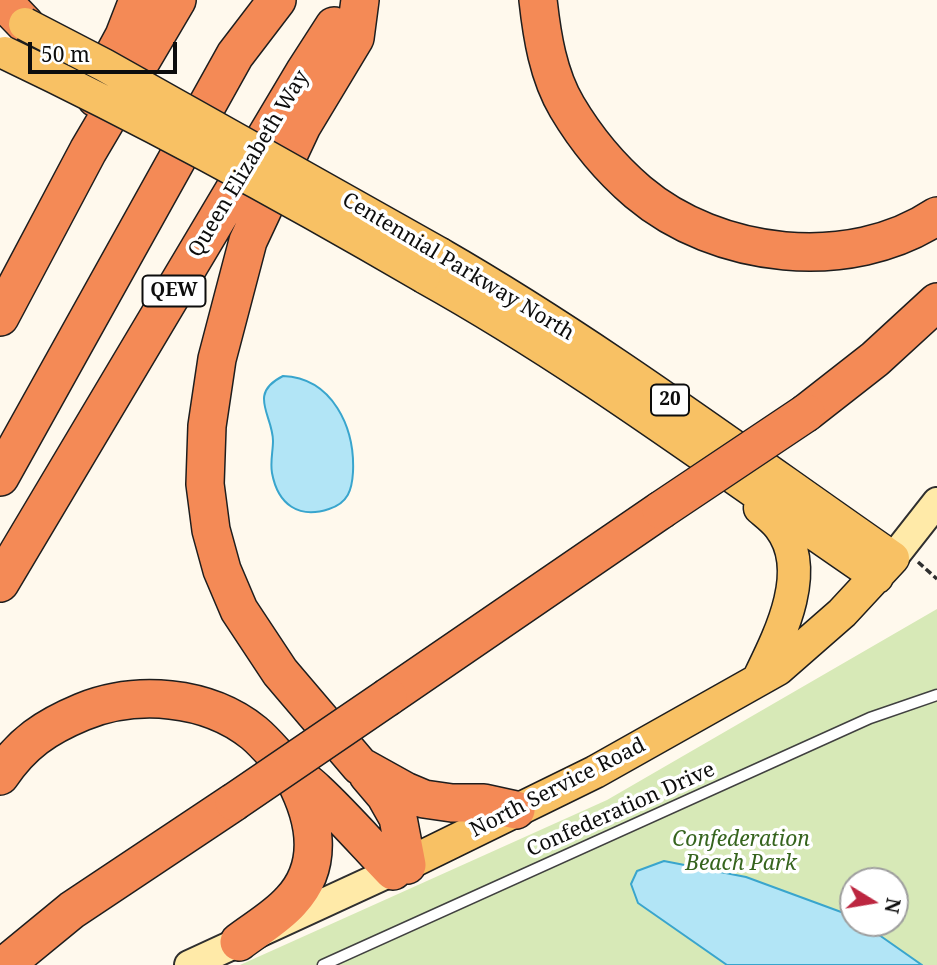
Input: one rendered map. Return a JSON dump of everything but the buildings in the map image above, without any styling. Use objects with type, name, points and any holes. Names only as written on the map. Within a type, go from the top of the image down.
[{"type":"highway","points":[[88,151],[97,86],[124,36],[138,0]]},
{"type":"highway","points":[[0,317],[88,151],[177,0]]},
{"type":"highway","name":"QEW","points":[[0,477],[235,55],[277,0]]},
{"type":"highway","name":"Queen Elizabeth Way","points":[[0,583],[305,71],[352,0]]},
{"type":"highway","points":[[360,0],[355,38],[302,126],[248,241],[217,359],[206,426],[205,484],[222,570],[239,610],[280,672],[385,795],[398,818],[400,868]]},
{"type":"highway","points":[[538,0],[541,29],[550,66],[566,105],[596,149],[639,193],[677,217],[707,233],[754,247],[806,253],[845,250],[882,241],[925,224],[937,216]]},
{"type":"highway","points":[[5,965],[72,910],[806,413],[875,359],[937,302]]},
{"type":"highway","points":[[0,776],[9,761],[37,734],[100,705],[129,698],[164,699],[196,705],[230,717],[254,733],[400,868]]},
{"type":"highway","points":[[360,766],[424,799],[452,803],[484,803],[516,810]]},
{"type":"highway","points":[[239,942],[291,901],[309,875],[314,831],[306,801],[289,768]]},
{"type":"main road","name":"Centennial Parkway North","points":[[9,12],[104,65],[432,265],[547,351],[743,485],[896,565]]},
{"type":"main road","name":"Centennial Parkway North","points":[[2,52],[83,90],[281,194],[432,265],[589,345],[675,403],[896,565]]},
{"type":"main road","points":[[743,485],[754,502],[780,527],[792,550],[793,596],[780,634],[757,681]]},
{"type":"main road","name":"North Service Road","points":[[400,868],[594,772],[757,681],[778,668],[896,565]]},
{"type":"street","points":[[896,565],[937,502]]},
{"type":"street","name":"North Service Road","points":[[189,965],[400,868]]},
{"type":"lane","name":"Confederation Drive","points":[[323,965],[870,718],[937,695]]},
{"type":"path","points":[[896,565],[937,579]]},
{"type":"green space","name":"Confederation Beach Park","points":[[937,609],[937,965],[240,965],[607,800]]},
{"type":"water","points":[[283,376],[300,379],[315,386],[338,408],[345,423],[353,455],[352,485],[345,499],[329,509],[308,512],[292,507],[279,494],[275,484],[271,469],[272,431],[264,398],[272,383]]},
{"type":"water","points":[[664,861],[746,877],[839,911],[839,937],[882,937],[922,965],[727,965],[638,903],[631,884],[637,871]]}]
